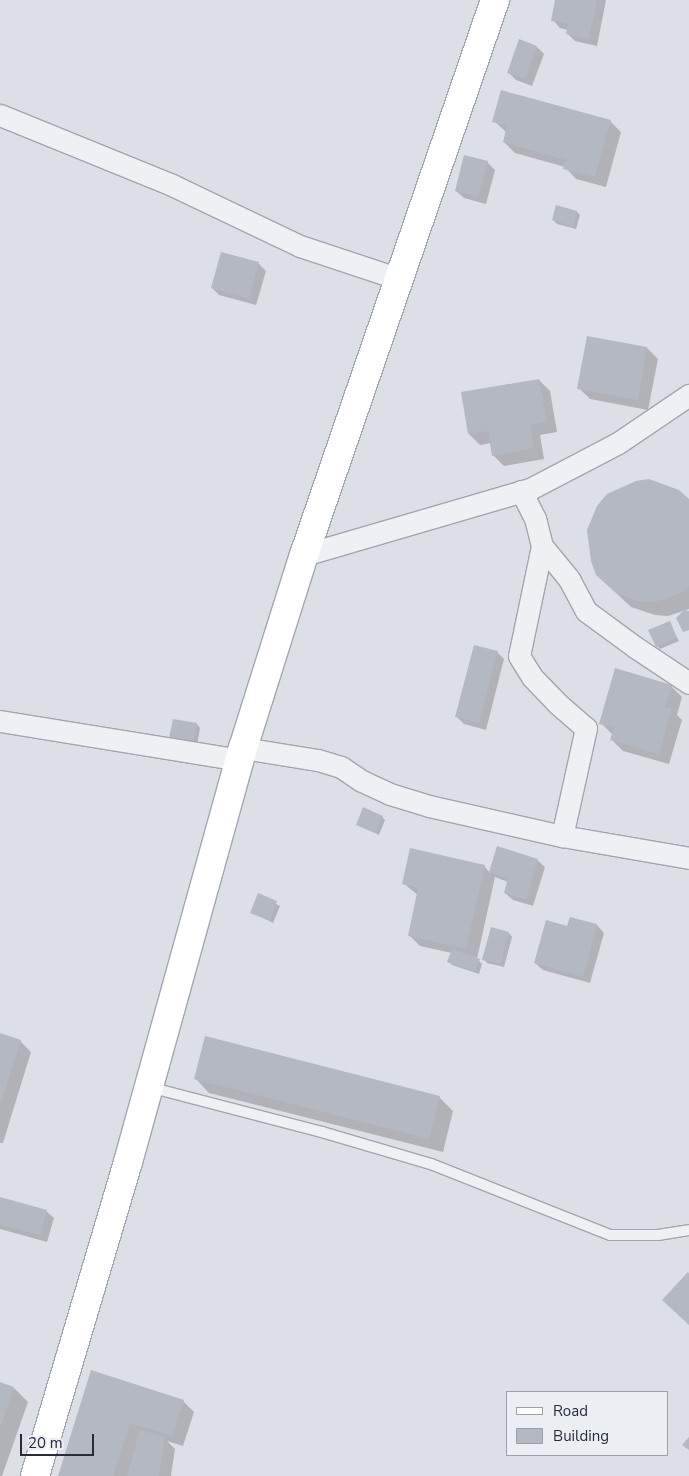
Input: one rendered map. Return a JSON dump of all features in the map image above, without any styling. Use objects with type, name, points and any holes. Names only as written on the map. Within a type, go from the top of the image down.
[{"type":"street","points":[[34,1476],[149,1086],[240,758],[304,555],[496,0]]},
{"type":"street","points":[[0,115],[172,185],[300,246],[399,279]]},
{"type":"street","points":[[304,555],[521,492],[572,468],[618,443],[689,396]]},
{"type":"street","points":[[521,492],[535,518],[542,546],[569,579],[586,611],[689,683]]},
{"type":"street","points":[[542,546],[519,656],[532,677],[558,704],[586,728],[562,836]]},
{"type":"street","points":[[0,721],[235,759],[318,760],[341,767],[362,781],[390,794],[421,804],[562,836],[689,858]]},
{"type":"lane","points":[[149,1086],[322,1132],[431,1164],[610,1235],[658,1235],[689,1230]]},
{"type":"building","points":[[555,0],[597,0],[589,39],[566,34],[568,24],[551,21]]},
{"type":"building","points":[[519,39],[537,46],[525,79],[507,73]]},
{"type":"building","points":[[501,90],[611,120],[595,177],[563,169],[566,160],[503,142],[507,125],[492,122]]},
{"type":"building","points":[[464,155],[488,161],[478,197],[455,191]]},
{"type":"building","points":[[556,205],[577,211],[573,227],[552,220]]},
{"type":"building","points":[[221,252],[259,262],[249,299],[211,288]]},
{"type":"building","points":[[587,336],[647,347],[638,400],[577,389]]},
{"type":"building","points":[[539,379],[547,422],[530,425],[534,448],[492,456],[488,431],[468,434],[461,392]]},
{"type":"building","points":[[649,479],[679,490],[689,499],[689,586],[686,590],[669,598],[654,602],[640,602],[616,593],[596,575],[591,561],[587,530],[597,506],[607,494],[636,481]]},
{"type":"building","points":[[684,610],[689,611],[689,630],[683,632],[676,618]]},
{"type":"building","points":[[670,621],[677,638],[656,647],[648,630]]},
{"type":"building","points":[[474,645],[498,651],[479,723],[455,717]]},
{"type":"building","points":[[615,668],[672,685],[665,707],[672,708],[659,754],[610,740],[614,728],[599,724]]},
{"type":"building","points":[[173,719],[197,723],[194,742],[169,738]]},
{"type":"building","points":[[363,807],[383,816],[375,833],[356,825]]},
{"type":"building","points":[[497,846],[538,859],[526,900],[504,893],[508,878],[489,872]]},
{"type":"building","points":[[410,848],[485,865],[466,949],[408,936],[418,888],[402,884]]},
{"type":"building","points":[[258,893],[277,901],[270,921],[250,913]]},
{"type":"building","points":[[570,917],[597,924],[583,977],[534,963],[546,920],[567,926]]},
{"type":"building","points":[[491,927],[509,932],[501,964],[482,960]]},
{"type":"building","points":[[452,949],[480,959],[475,972],[447,962]]},
{"type":"building","points":[[0,1033],[21,1040],[0,1106]]},
{"type":"building","points":[[205,1036],[440,1096],[429,1139],[194,1079]]},
{"type":"building","points":[[0,1197],[47,1210],[40,1235],[0,1225]]},
{"type":"building","points":[[688,1272],[689,1274],[689,1325],[662,1300]]},
{"type":"building","points":[[91,1370],[184,1400],[172,1436],[130,1423],[113,1476],[58,1476]]},
{"type":"building","points":[[0,1382],[14,1387],[0,1428]]},
{"type":"building","points":[[140,1430],[165,1437],[159,1476],[127,1476]]},
{"type":"building","points":[[689,1437],[689,1450],[682,1445]]}]
